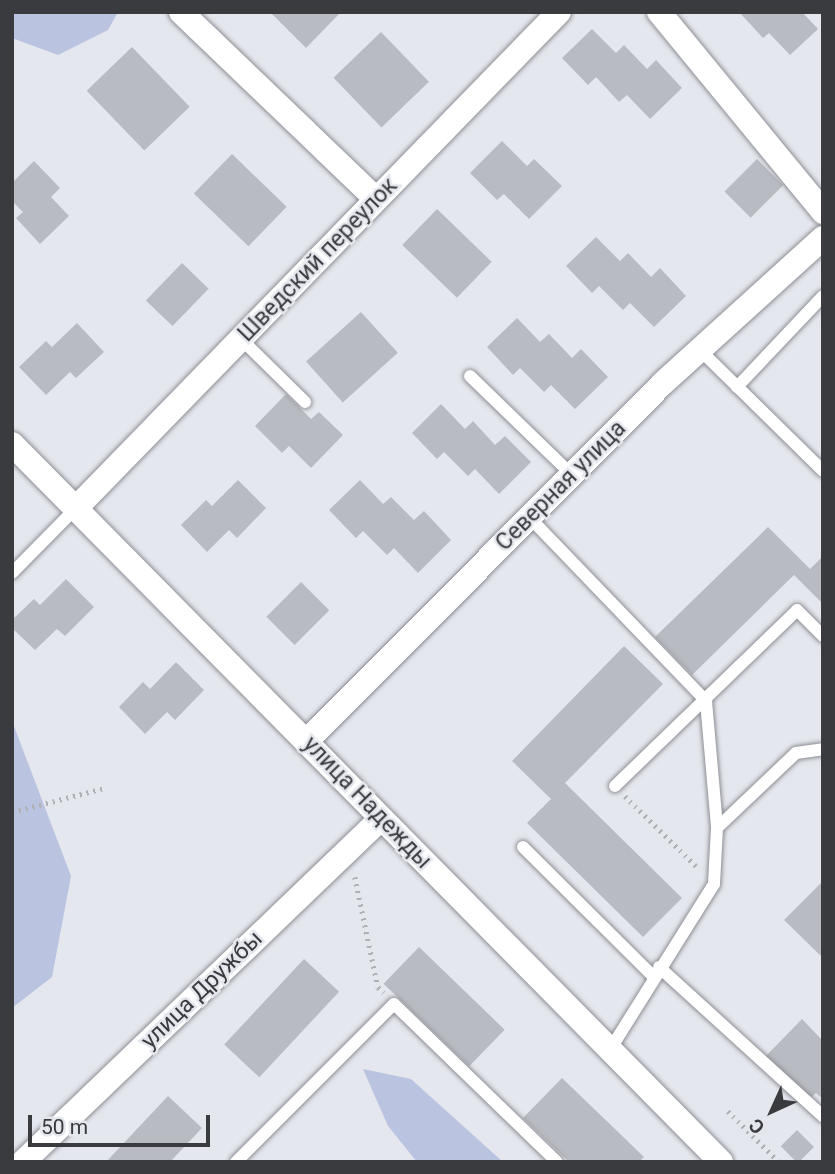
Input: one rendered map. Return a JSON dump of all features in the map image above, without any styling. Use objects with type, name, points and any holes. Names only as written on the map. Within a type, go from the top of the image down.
[{"type":"street","points":[[181,12],[376,199]]},
{"type":"street","name":"Шведский переулок","points":[[76,507],[559,12]]},
{"type":"street","points":[[669,15],[823,212]]},
{"type":"street","name":"Северная улица","points":[[307,741],[699,349],[823,238]]},
{"type":"street","name":"улица Надежды","points":[[17,455],[76,507],[721,1162]]},
{"type":"street","name":"улица Дружбы","points":[[23,1162],[381,819]]},
{"type":"lane","points":[[737,387],[823,296]]},
{"type":"lane","points":[[241,339],[305,402]]},
{"type":"lane","points":[[699,349],[823,471]]},
{"type":"lane","points":[[470,376],[572,475]]},
{"type":"lane","points":[[12,573],[76,507]]},
{"type":"lane","points":[[530,518],[706,701],[717,828],[714,884],[656,972],[610,1050]]},
{"type":"lane","points":[[615,786],[706,701],[797,610],[823,636]]},
{"type":"lane","points":[[717,828],[796,753],[823,749]]},
{"type":"lane","points":[[523,847],[656,972],[823,1116]]},
{"type":"lane","points":[[236,1162],[394,1004],[557,1162]]},
{"type":"path","points":[[615,786],[714,884]]},
{"type":"path","points":[[12,812],[104,788]]},
{"type":"path","points":[[349,849],[378,987],[394,1004]]},
{"type":"path","points":[[728,1111],[779,1162]]},
{"type":"shaded area","points":[[12,12],[118,12],[108,30],[58,55],[12,38]]},
{"type":"shaded area","points":[[12,721],[71,876],[52,977],[12,1008]]},
{"type":"shaded area","points":[[363,1069],[411,1079],[503,1162],[417,1162],[388,1126]]},
{"type":"building","points":[[270,12],[341,12],[306,48]]},
{"type":"building","points":[[739,12],[802,12],[818,29],[790,55],[769,33],[763,38]]},
{"type":"building","points":[[592,29],[616,53],[624,45],[647,69],[656,60],[682,88],[650,119],[627,95],[619,102],[596,77],[588,85],[562,58]]},
{"type":"building","points":[[381,32],[429,82],[381,127],[334,78]]},
{"type":"building","points":[[132,47],[190,107],[144,150],[87,91]]},
{"type":"building","points":[[502,141],[527,166],[534,159],[562,186],[529,219],[504,194],[497,200],[470,173]]},
{"type":"building","points":[[232,154],[287,207],[248,246],[194,194]]},
{"type":"building","points":[[757,159],[783,185],[751,218],[724,192]]},
{"type":"building","points":[[34,161],[60,188],[51,197],[69,216],[40,244],[16,218],[23,212],[12,201],[12,183]]},
{"type":"building","points":[[437,209],[492,262],[457,298],[402,245]]},
{"type":"building","points":[[596,237],[620,261],[628,253],[651,277],[660,268],[686,296],[654,327],[630,303],[623,310],[599,286],[592,293],[566,266]]},
{"type":"building","points":[[182,263],[209,289],[172,326],[146,300]]},
{"type":"building","points":[[361,312],[398,353],[343,402],[306,362]]},
{"type":"building","points":[[517,318],[540,342],[549,334],[572,358],[581,349],[608,377],[575,409],[551,385],[544,392],[520,368],[513,375],[487,347]]},
{"type":"building","points":[[77,323],[104,352],[76,378],[70,372],[46,395],[19,367],[46,341],[52,347]]},
{"type":"building","points":[[286,394],[311,419],[319,412],[343,435],[311,468],[289,446],[282,453],[255,426]]},
{"type":"building","points":[[441,404],[465,429],[473,421],[495,445],[505,436],[531,462],[499,494],[475,469],[468,476],[444,452],[437,459],[412,433]]},
{"type":"building","points":[[238,480],[266,508],[237,538],[229,530],[207,552],[181,525],[206,500],[212,506]]},
{"type":"building","points":[[360,480],[383,504],[391,497],[414,520],[424,511],[451,540],[418,573],[394,548],[387,555],[363,531],[356,538],[329,510]]},
{"type":"building","points":[[768,527],[810,569],[823,556],[823,604],[794,575],[692,675],[655,637]]},
{"type":"building","points":[[66,579],[94,607],[65,636],[57,629],[35,650],[12,628],[12,620],[34,599],[40,605]]},
{"type":"building","points":[[301,582],[329,610],[295,645],[266,617]]},
{"type":"building","points":[[624,646],[663,684],[565,783],[682,898],[643,937],[527,823],[551,799],[512,761]]},
{"type":"building","points":[[176,662],[204,690],[175,720],[167,712],[145,734],[119,707],[143,682],[150,689]]},
{"type":"building","points":[[823,881],[823,958],[784,920]]},
{"type":"building","points":[[419,947],[505,1030],[469,1066],[384,984]]},
{"type":"building","points":[[304,959],[339,992],[259,1077],[224,1045]]},
{"type":"building","points":[[802,1019],[823,1041],[823,1099],[816,1093],[807,1101],[764,1058]]},
{"type":"building","points":[[562,1078],[644,1157],[639,1162],[569,1162],[523,1118]]},
{"type":"building","points":[[168,1096],[202,1128],[170,1162],[106,1162]]},
{"type":"building","points":[[797,1130],[814,1147],[796,1162],[781,1146]]}]
